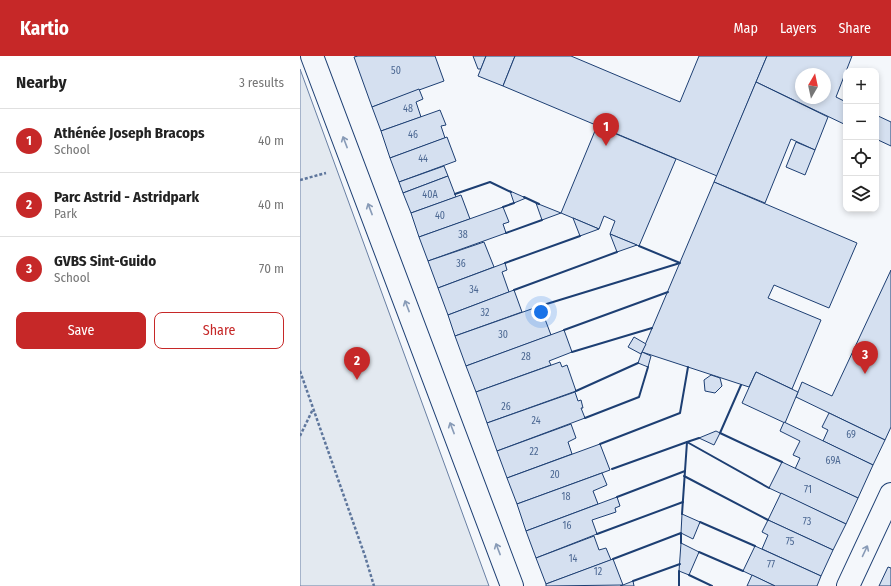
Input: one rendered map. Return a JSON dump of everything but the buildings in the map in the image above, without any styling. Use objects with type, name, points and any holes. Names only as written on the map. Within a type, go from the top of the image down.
[{"type":"street","points":[[312,56],[512,586]]},
{"type":"street","points":[[848,586],[891,494]]},
{"type":"path","points":[[300,180],[330,172]]},
{"type":"path","points":[[300,371],[365,556],[374,586]]},
{"type":"path","points":[[300,436],[313,409]]},
{"type":"shaded area","points":[[300,69],[489,586],[300,586]]},
{"type":"wall","points":[[455,194],[490,182],[511,192]]},
{"type":"wall","points":[[524,197],[539,204]]},
{"type":"wall","points":[[503,207],[514,203]]},
{"type":"wall","points":[[506,233],[542,220]]},
{"type":"wall","points":[[505,263],[580,236]]},
{"type":"wall","points":[[540,306],[680,263],[639,246]]},
{"type":"wall","points":[[514,290],[617,252]]},
{"type":"wall","points":[[564,330],[668,292]]},
{"type":"wall","points":[[572,352],[652,328]]},
{"type":"wall","points":[[576,391],[638,363]]},
{"type":"wall","points":[[585,418],[639,397],[648,367]]},
{"type":"wall","points":[[600,444],[680,413],[688,367]]},
{"type":"wall","points":[[741,385],[720,433],[782,462]]},
{"type":"wall","points":[[682,514],[687,442],[699,438]]},
{"type":"wall","points":[[612,469],[687,442],[769,488]]},
{"type":"wall","points":[[617,497],[685,471]]},
{"type":"wall","points":[[684,476],[768,520]]},
{"type":"wall","points":[[597,534],[683,502]]},
{"type":"wall","points":[[700,522],[755,546]]},
{"type":"wall","points":[[613,559],[681,533],[681,543]]},
{"type":"wall","points":[[699,552],[743,571]]},
{"type":"wall","points":[[633,581],[680,564]]},
{"type":"wall","points":[[679,571],[679,586]]},
{"type":"wall","points":[[689,575],[712,586]]},
{"type":"place","name":"Athénée Joseph Bracops","points":[[606,146]]},
{"type":"place","name":"GVBS Sint-Guido","points":[[865,374]]},
{"type":"place","name":"Parc Astrid - Astridpark","points":[[357,380]]}]
